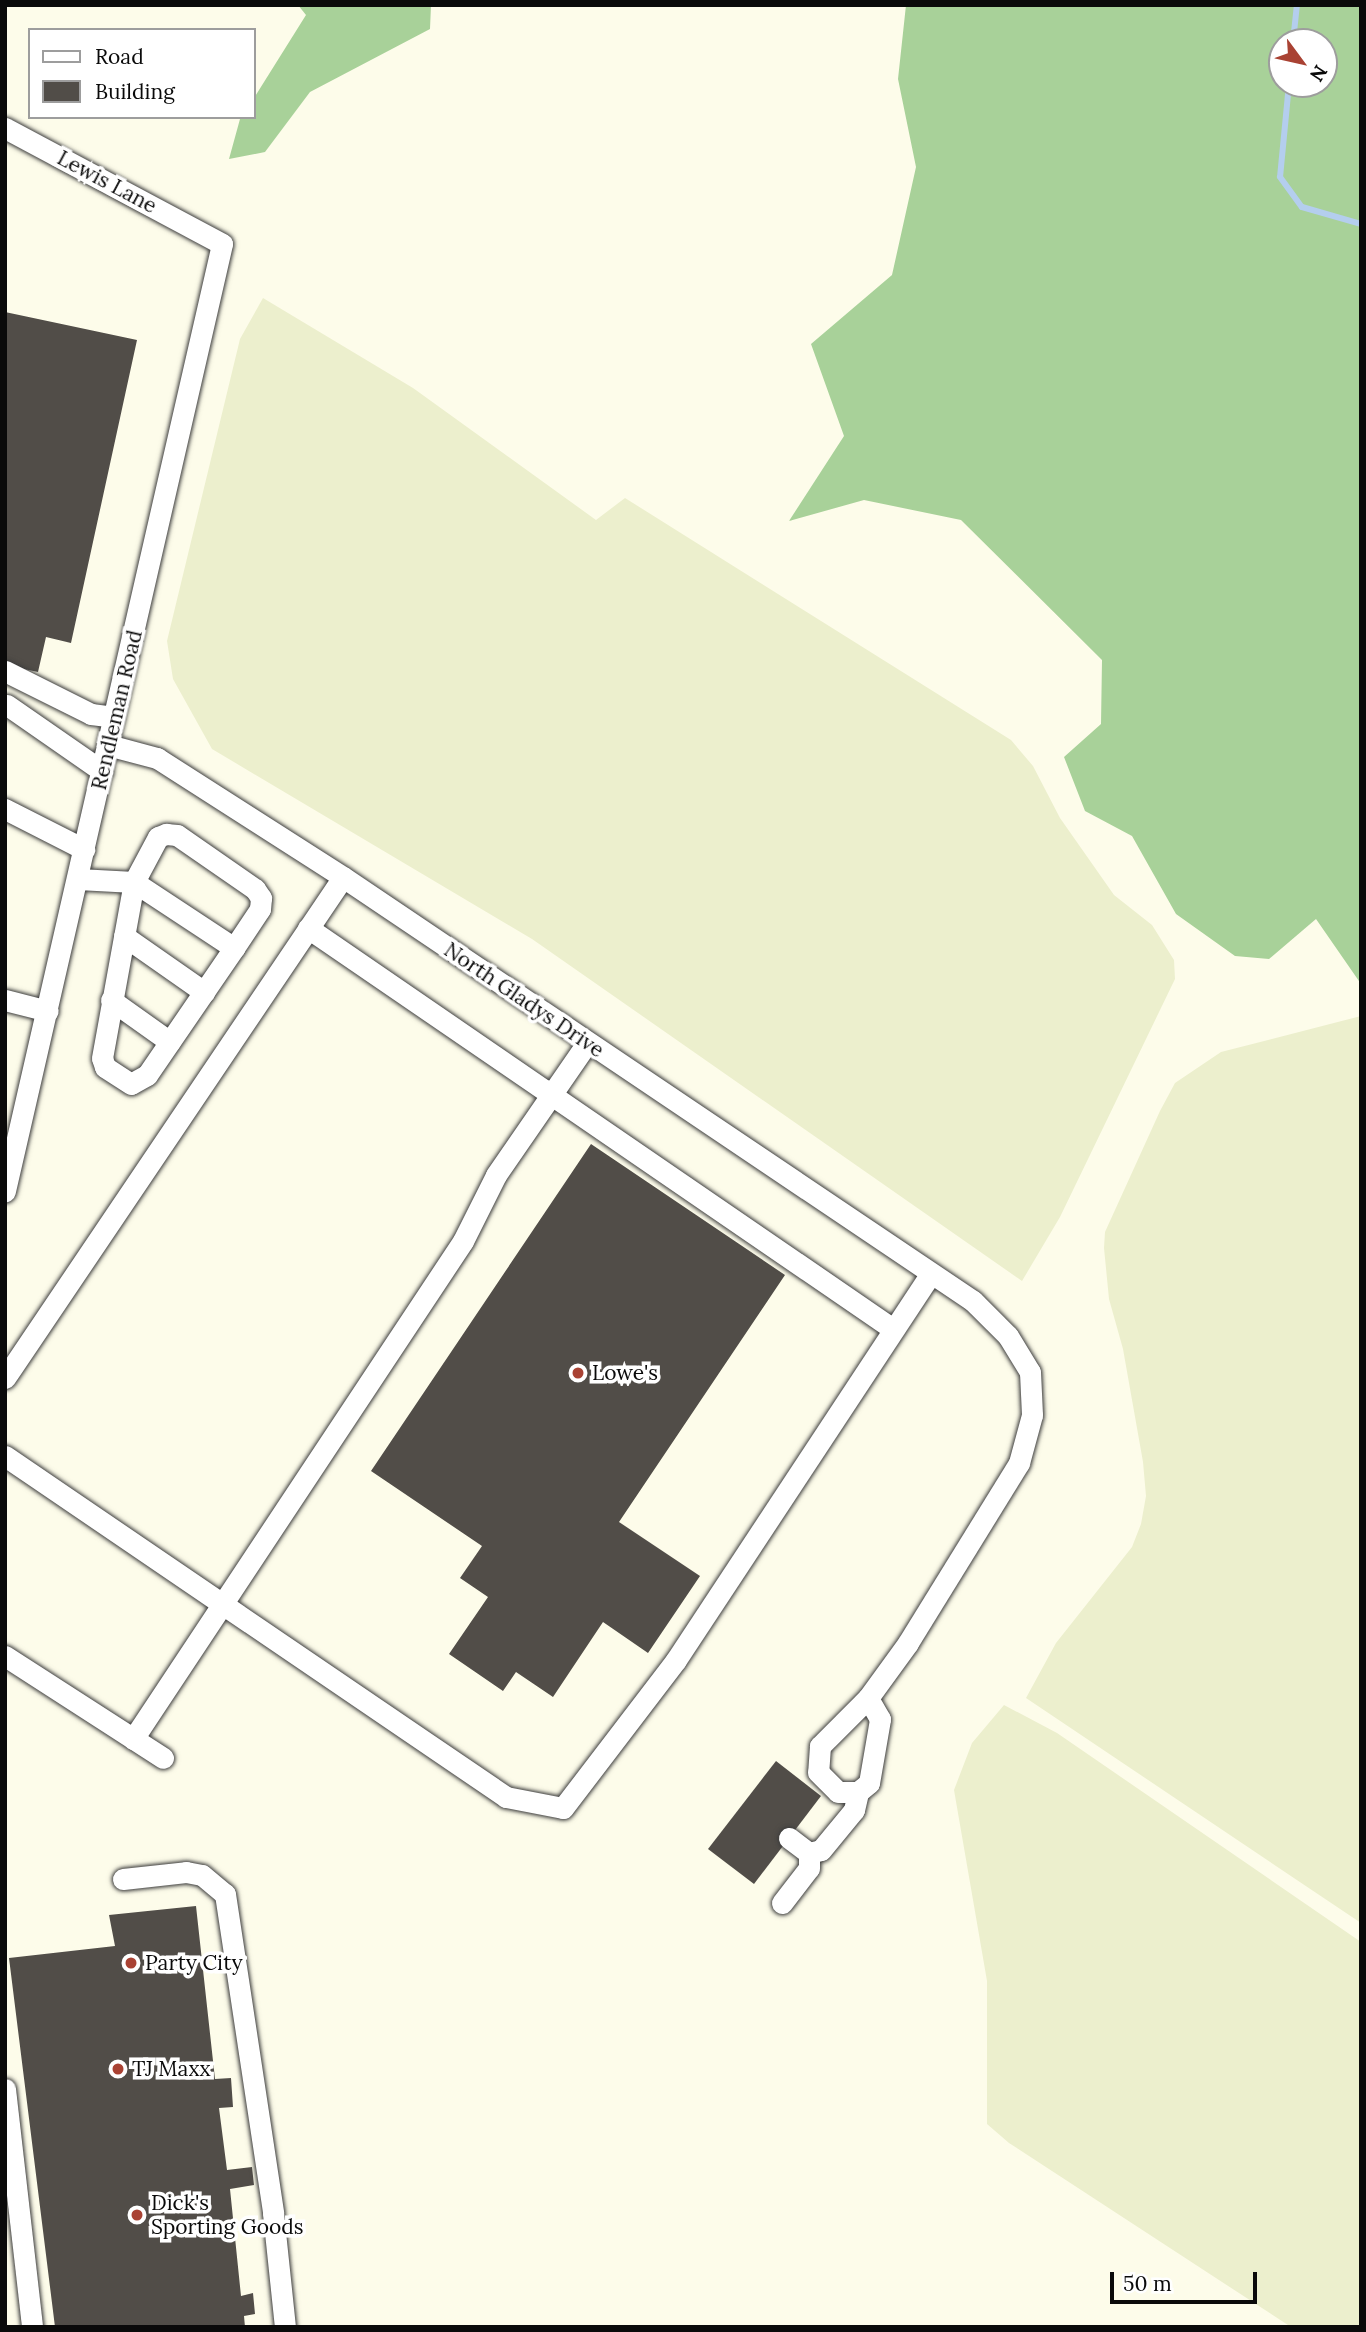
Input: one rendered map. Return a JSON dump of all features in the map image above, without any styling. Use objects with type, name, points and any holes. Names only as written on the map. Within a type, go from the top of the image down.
[{"type":"street","name":"Lewis Lane","points":[[5,128],[210,236]]},
{"type":"street","name":"Rendleman Road","points":[[5,1191],[221,255],[222,244],[210,236]]},
{"type":"street","points":[[5,671],[91,714],[114,718]]},
{"type":"street","points":[[48,733],[54,695]]},
{"type":"street","points":[[7,705],[102,771]]},
{"type":"street","name":"North Gladys Drive","points":[[108,744],[157,758],[343,877],[930,1275],[973,1301],[1008,1336],[1030,1372],[1032,1415],[1019,1462],[982,1527],[868,1698],[820,1746],[818,1772],[838,1792],[858,1792]]},
{"type":"street","points":[[5,810],[85,849]]},
{"type":"street","points":[[177,835],[255,889],[261,898],[260,909],[170,1042],[141,1082],[131,1084],[105,1068],[104,1037],[124,936],[134,882],[158,837],[177,835]]},
{"type":"street","points":[[5,1378],[343,877]]},
{"type":"street","points":[[78,879],[134,882],[234,948]]},
{"type":"street","points":[[308,928],[893,1329]]},
{"type":"street","points":[[124,936],[204,992]]},
{"type":"street","points":[[5,1000],[48,1011]]},
{"type":"street","points":[[111,1000],[170,1042]]},
{"type":"street","points":[[133,1738],[463,1241],[496,1175],[587,1043]]},
{"type":"street","points":[[5,1456],[222,1601],[506,1797],[563,1808],[676,1660],[930,1275]]},
{"type":"street","points":[[5,1656],[163,1758]]},
{"type":"street","points":[[809,1853],[821,1850],[840,1832],[854,1810],[858,1792],[869,1783],[877,1751],[880,1719],[868,1698]]},
{"type":"street","points":[[789,1838],[809,1853]]},
{"type":"street","points":[[782,1903],[809,1868],[809,1853]]},
{"type":"street","points":[[123,1879],[186,1872],[202,1875],[225,1894],[273,2213],[285,2327]]},
{"type":"street","points":[[5,2089],[32,2327]]},
{"type":"green space","points":[[298,5],[431,5],[430,29],[310,92],[265,152],[229,159],[240,119],[256,119],[256,95],[306,15]]},
{"type":"green space","points":[[906,5],[1361,5],[1361,984],[1316,919],[1269,959],[1235,956],[1176,914],[1132,836],[1085,811],[1064,757],[1101,724],[1102,660],[961,520],[864,500],[789,521],[844,436],[811,344],[892,275],[916,167],[898,79]]},
{"type":"green space","points":[[263,298],[413,388],[596,520],[625,498],[1011,740],[1033,766],[1060,818],[1114,895],[1152,925],[1174,960],[1175,979],[1060,1217],[1022,1281],[532,939],[212,749],[173,679],[167,641],[240,339]]},
{"type":"green space","points":[[1361,1016],[1361,1923],[1026,1698],[1056,1643],[1132,1547],[1141,1524],[1146,1496],[1143,1462],[1123,1349],[1109,1299],[1104,1248],[1105,1232],[1160,1111],[1175,1083],[1221,1052]]},
{"type":"green space","points":[[1004,1705],[1057,1733],[1361,1942],[1361,2327],[1291,2327],[1009,2143],[987,2124],[987,1981],[954,1790],[972,1743]]},
{"type":"building","points":[[5,312],[137,340],[71,643],[46,637],[38,672],[5,665]]},
{"type":"building","name":"Lowe's","points":[[591,1144],[785,1275],[619,1522],[700,1576],[648,1653],[603,1622],[553,1697],[516,1672],[503,1691],[449,1654],[488,1597],[460,1578],[482,1546],[371,1471]]},
{"type":"building","points":[[776,1761],[821,1796],[754,1884],[708,1849]]},
{"type":"building","points":[[196,1906],[215,2079],[231,2078],[233,2107],[219,2108],[227,2170],[252,2167],[254,2185],[230,2189],[241,2296],[253,2293],[255,2314],[244,2316],[245,2327],[55,2327],[9,1958],[115,1946],[109,1915]]},
{"type":"waterway","points":[[1295,28],[1297,5]]},
{"type":"waterway","points":[[1288,98],[1280,177],[1302,207],[1361,224]]},
{"type":"place","name":"Lowe's","points":[[578,1373]]},
{"type":"place","name":"Party City","points":[[131,1963]]},
{"type":"place","name":"TJ Maxx","points":[[118,2069]]},
{"type":"place","name":"Dick's Sporting Goods","points":[[137,2215]]}]
